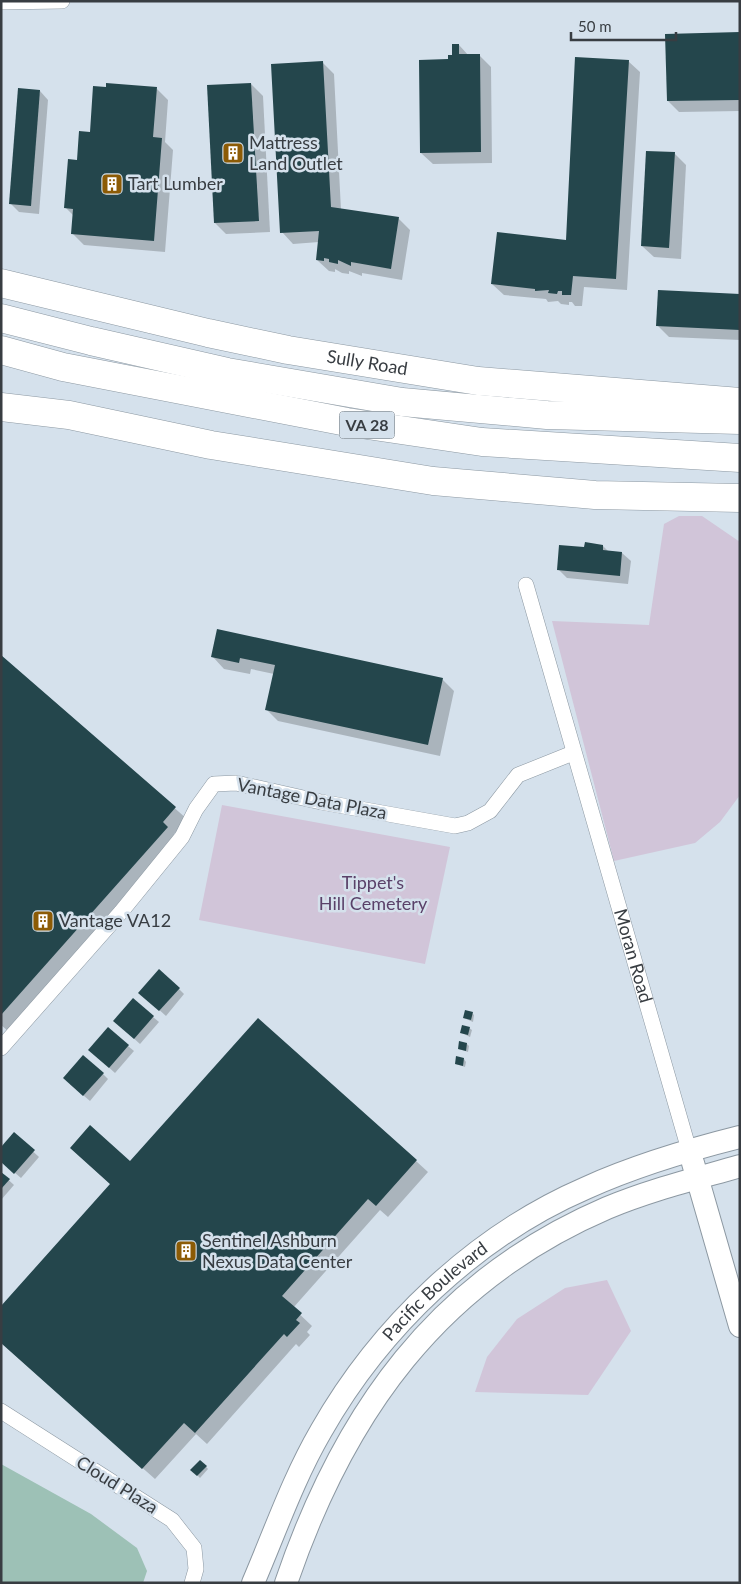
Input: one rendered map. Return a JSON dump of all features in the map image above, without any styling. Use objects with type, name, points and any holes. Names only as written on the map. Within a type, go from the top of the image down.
[{"type":"highway","points":[[1,275],[39,293]]},
{"type":"highway","name":"Sully Road","points":[[1,283],[288,350],[478,382],[740,402]]},
{"type":"highway","points":[[1,318],[227,372],[402,402],[547,415],[740,420]]},
{"type":"highway","name":"VA 28","points":[[1,350],[63,367],[357,424],[482,442],[740,458]]},
{"type":"highway","points":[[1,388],[211,445]]},
{"type":"highway","points":[[1,407],[69,415],[211,445],[433,481],[594,495],[740,498]]},
{"type":"main road","name":"Pacific Boulevard","points":[[253,1583],[286,1502],[321,1430],[355,1378],[377,1349],[423,1300],[474,1255],[502,1235],[585,1188],[689,1150],[740,1137]]},
{"type":"main road","name":"Moran Road","points":[[689,1150],[696,1178],[735,1293],[740,1326]]},
{"type":"main road","name":"Pacific Boulevard","points":[[286,1583],[315,1505],[346,1442],[385,1381],[411,1349],[436,1325],[504,1267],[540,1243],[606,1209],[643,1194],[740,1166]]},
{"type":"street","points":[[1,2],[62,1]]},
{"type":"street","name":"Moran Road","points":[[526,585],[689,1150]]},
{"type":"street","name":"Vantage Data Plaza","points":[[1,1048],[121,912],[182,837],[196,809],[214,784],[236,783],[321,802],[455,826],[468,823],[490,810],[518,775],[573,753]]},
{"type":"street","name":"Cloud Plaza","points":[[1,1411],[172,1520],[194,1548],[196,1569],[192,1583]]},
{"type":"green space","points":[[679,516],[702,516],[740,542],[740,795],[720,822],[695,843],[614,861],[552,621],[649,625],[664,524]]},
{"type":"green space","name":"Tippet's Hill Cemetery","points":[[222,805],[450,847],[425,964],[199,920]]},
{"type":"green space","points":[[607,1280],[631,1331],[588,1395],[475,1392],[487,1357],[517,1319],[565,1288]]},
{"type":"shaded area","points":[[1,1464],[91,1514],[137,1548],[147,1571],[143,1583],[1,1583]]},
{"type":"building","points":[[740,32],[740,100],[667,101],[665,34]]},
{"type":"building","points":[[452,44],[459,44],[459,54],[480,54],[481,152],[420,153],[419,60],[448,59],[448,55],[452,55]]},
{"type":"building","points":[[575,57],[629,60],[616,279],[573,276],[571,295],[562,295],[562,291],[558,291],[557,294],[548,293],[549,290],[535,291],[535,289],[491,284],[497,232],[566,240]]},
{"type":"building","points":[[323,61],[331,207],[399,217],[391,269],[351,262],[351,266],[338,260],[338,264],[329,262],[329,259],[324,258],[324,261],[316,260],[319,231],[280,233],[271,64]]},
{"type":"building","name":"Tart Lumber","points":[[106,83],[157,87],[153,137],[162,138],[154,241],[71,234],[73,209],[64,208],[68,159],[77,160],[79,131],[90,132],[93,86],[106,87]]},
{"type":"building","name":"Mattress Land Outlet","points":[[251,83],[259,221],[214,223],[207,85]]},
{"type":"building","points":[[18,88],[40,90],[31,206],[9,204]]},
{"type":"building","points":[[646,151],[675,152],[669,248],[641,246]]},
{"type":"building","points":[[658,290],[740,294],[740,330],[656,326]]},
{"type":"building","points":[[585,542],[603,545],[603,550],[622,552],[620,576],[557,570],[559,545],[584,547]]},
{"type":"building","points":[[217,629],[443,678],[428,745],[265,710],[275,665],[240,658],[239,663],[211,657]]},
{"type":"building","name":"Vantage VA12","points":[[1,655],[176,807],[163,822],[168,827],[1,1015]]},
{"type":"building","points":[[159,969],[180,988],[159,1011],[138,993]]},
{"type":"building","points":[[133,998],[154,1016],[134,1039],[113,1021]]},
{"type":"building","points":[[465,1010],[473,1012],[471,1020],[463,1018]]},
{"type":"building","name":"Sentinel Ashburn Nexus Data Center","points":[[258,1018],[417,1160],[376,1206],[368,1199],[282,1296],[302,1313],[296,1320],[300,1323],[287,1337],[284,1334],[195,1433],[184,1423],[142,1469],[1,1343],[1,1306],[110,1184],[70,1148],[90,1125],[130,1161]]},
{"type":"building","points":[[462,1025],[470,1027],[468,1035],[460,1033]]},
{"type":"building","points":[[108,1027],[129,1045],[109,1068],[88,1050]]},
{"type":"building","points":[[459,1041],[467,1043],[466,1051],[458,1049]]},
{"type":"building","points":[[83,1055],[104,1073],[83,1096],[63,1078]]},
{"type":"building","points":[[456,1056],[464,1058],[463,1066],[455,1064]]},
{"type":"building","points":[[14,1132],[35,1150],[14,1174],[1,1162],[1,1147]]},
{"type":"building","points":[[1,1172],[10,1179],[1,1189]]},
{"type":"building","points":[[200,1460],[207,1466],[197,1476],[190,1470]]},
{"type":"place","name":"Mattress Land Outlet","points":[[233,153]]},
{"type":"place","name":"Tart Lumber","points":[[112,184]]},
{"type":"place","name":"Vantage VA12","points":[[43,921]]},
{"type":"place","name":"Sentinel Ashburn Nexus Data Center","points":[[186,1251]]}]
